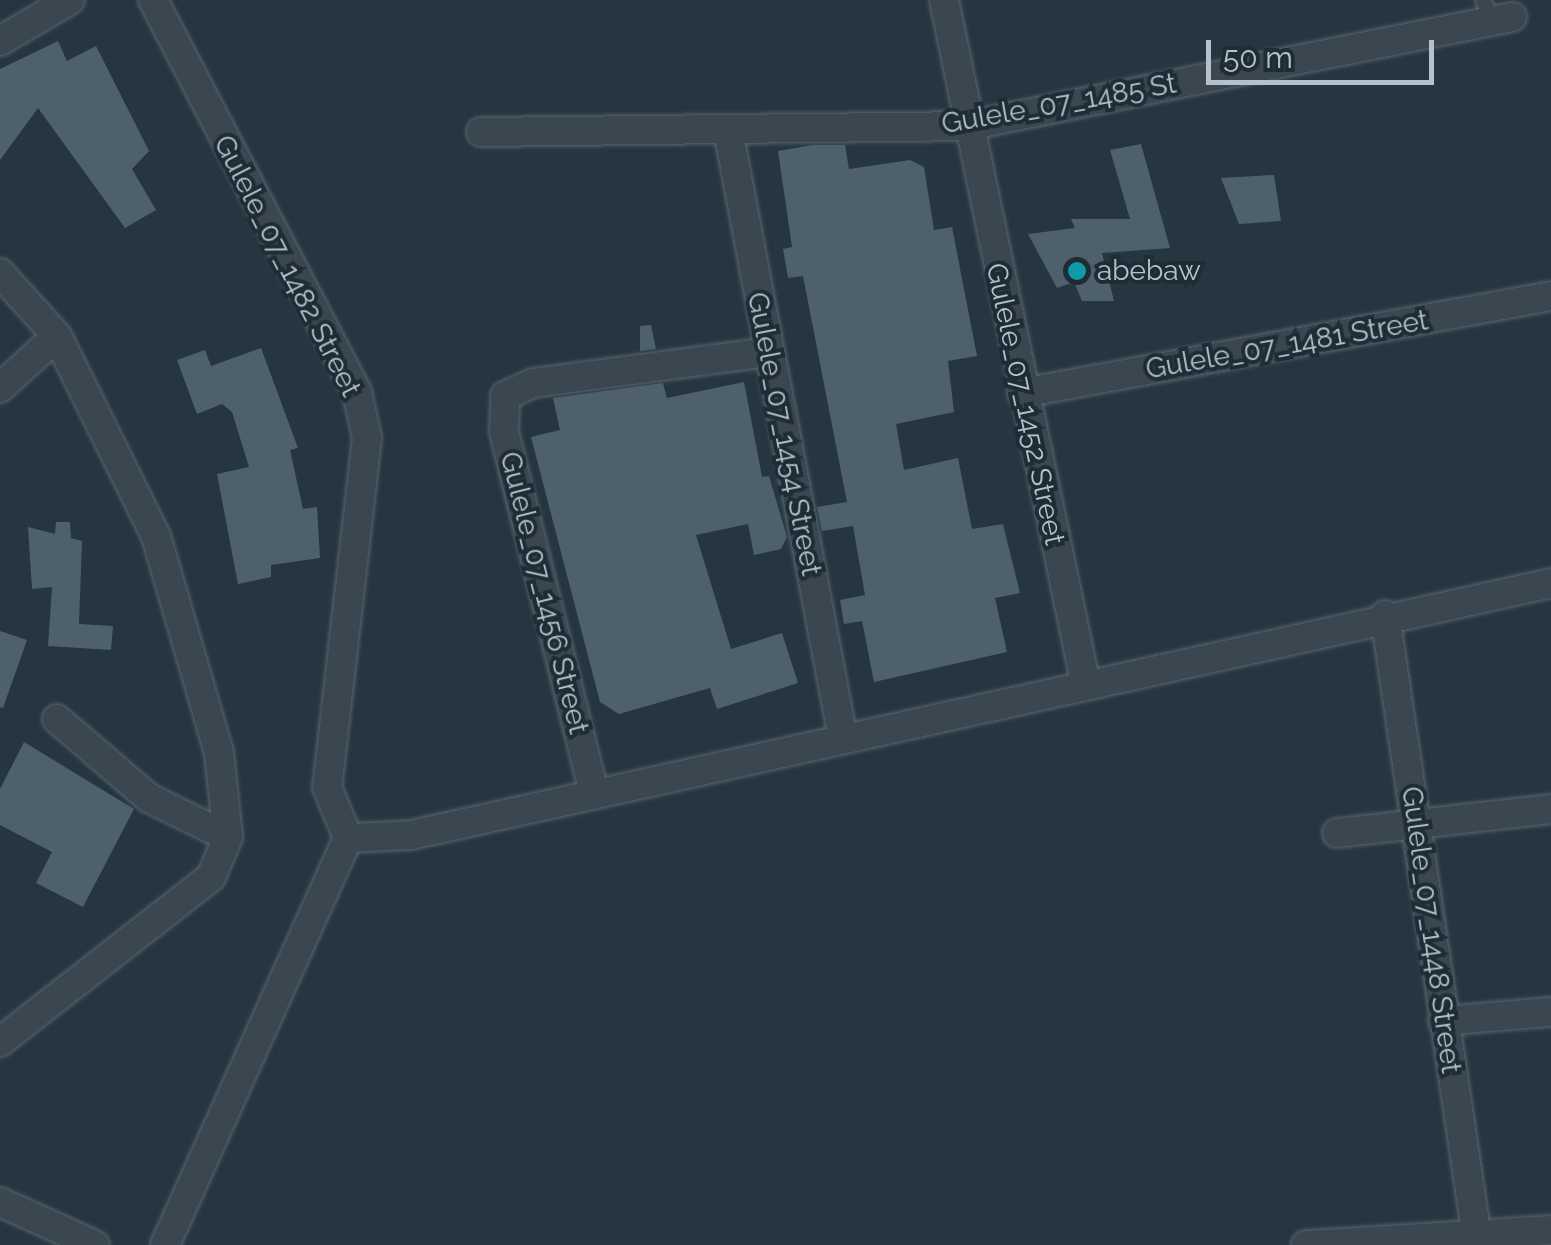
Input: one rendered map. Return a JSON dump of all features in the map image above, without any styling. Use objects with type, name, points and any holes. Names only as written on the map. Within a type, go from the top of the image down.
[{"type":"street","points":[[0,41],[70,0]]},
{"type":"street","name":"Gulele_07_1482 Street","points":[[153,0],[357,392],[367,438],[327,787],[348,838]]},
{"type":"street","name":"Gulele_07_1452 Street","points":[[944,0],[966,126],[1085,681]]},
{"type":"street","name":"Gulele_07_1485 St","points":[[480,132],[729,135],[966,126],[1496,13]]},
{"type":"street","name":"Gulele_07_1454 Street","points":[[729,135],[842,733]]},
{"type":"street","points":[[0,272],[56,336],[176,584],[220,753],[228,837],[212,877],[0,1042]]},
{"type":"street","name":"Gulele_07_1481 Street","points":[[1022,394],[1551,296]]},
{"type":"street","points":[[0,388],[56,336]]},
{"type":"street","name":"Gulele_07_1456 Street","points":[[594,789],[504,431],[505,396],[533,383],[767,352]]},
{"type":"street","points":[[165,1245],[348,838],[411,835],[842,733],[1385,615],[1551,583]]},
{"type":"street","name":"Gulele_07_1448 Street","points":[[1385,615],[1478,1238]]},
{"type":"street","points":[[56,719],[149,798],[228,837]]},
{"type":"street","points":[[1337,833],[1415,819],[1551,809]]},
{"type":"street","points":[[1443,1021],[1551,1012]]},
{"type":"street","points":[[0,1202],[95,1245]]},
{"type":"street","points":[[1306,1245],[1478,1238],[1551,1230]]},
{"type":"building","points":[[58,41],[67,61],[96,46],[149,151],[132,169],[156,210],[125,228],[38,108],[0,160],[0,69]]},
{"type":"building","points":[[1141,144],[1170,248],[1102,253],[1114,301],[1082,301],[1074,282],[1057,288],[1028,234],[1075,228],[1071,219],[1130,219],[1110,150]]},
{"type":"building","points":[[845,145],[849,169],[910,160],[924,167],[934,230],[952,227],[977,356],[948,361],[954,412],[896,424],[904,470],[958,458],[972,529],[1003,524],[1020,593],[995,598],[1007,652],[874,682],[862,621],[844,624],[840,600],[865,595],[853,526],[822,531],[817,507],[847,502],[803,276],[788,278],[783,249],[792,247],[778,151]]},
{"type":"building","points":[[1274,175],[1281,221],[1239,224],[1221,178]]},
{"type":"building","points":[[651,325],[656,349],[640,351],[640,326]]},
{"type":"building","points":[[261,348],[298,448],[290,450],[303,509],[317,507],[320,558],[271,565],[271,577],[238,584],[217,474],[249,467],[232,412],[222,404],[197,414],[177,360],[205,350],[211,366]]},
{"type":"building","points":[[744,382],[762,477],[769,476],[787,537],[781,549],[754,555],[748,524],[696,535],[731,649],[782,633],[798,683],[717,709],[710,688],[619,714],[600,702],[531,437],[560,430],[553,398],[663,383],[667,398]]},
{"type":"building","points":[[56,522],[70,522],[71,538],[82,541],[79,624],[113,626],[111,650],[48,646],[52,587],[32,589],[28,527],[55,534]]},
{"type":"building","points":[[0,631],[27,640],[3,708],[0,707]]},
{"type":"building","points":[[24,742],[134,809],[83,907],[36,883],[52,852],[0,825],[0,789]]},
{"type":"place","name":"abebaw","points":[[1077,271]]}]
